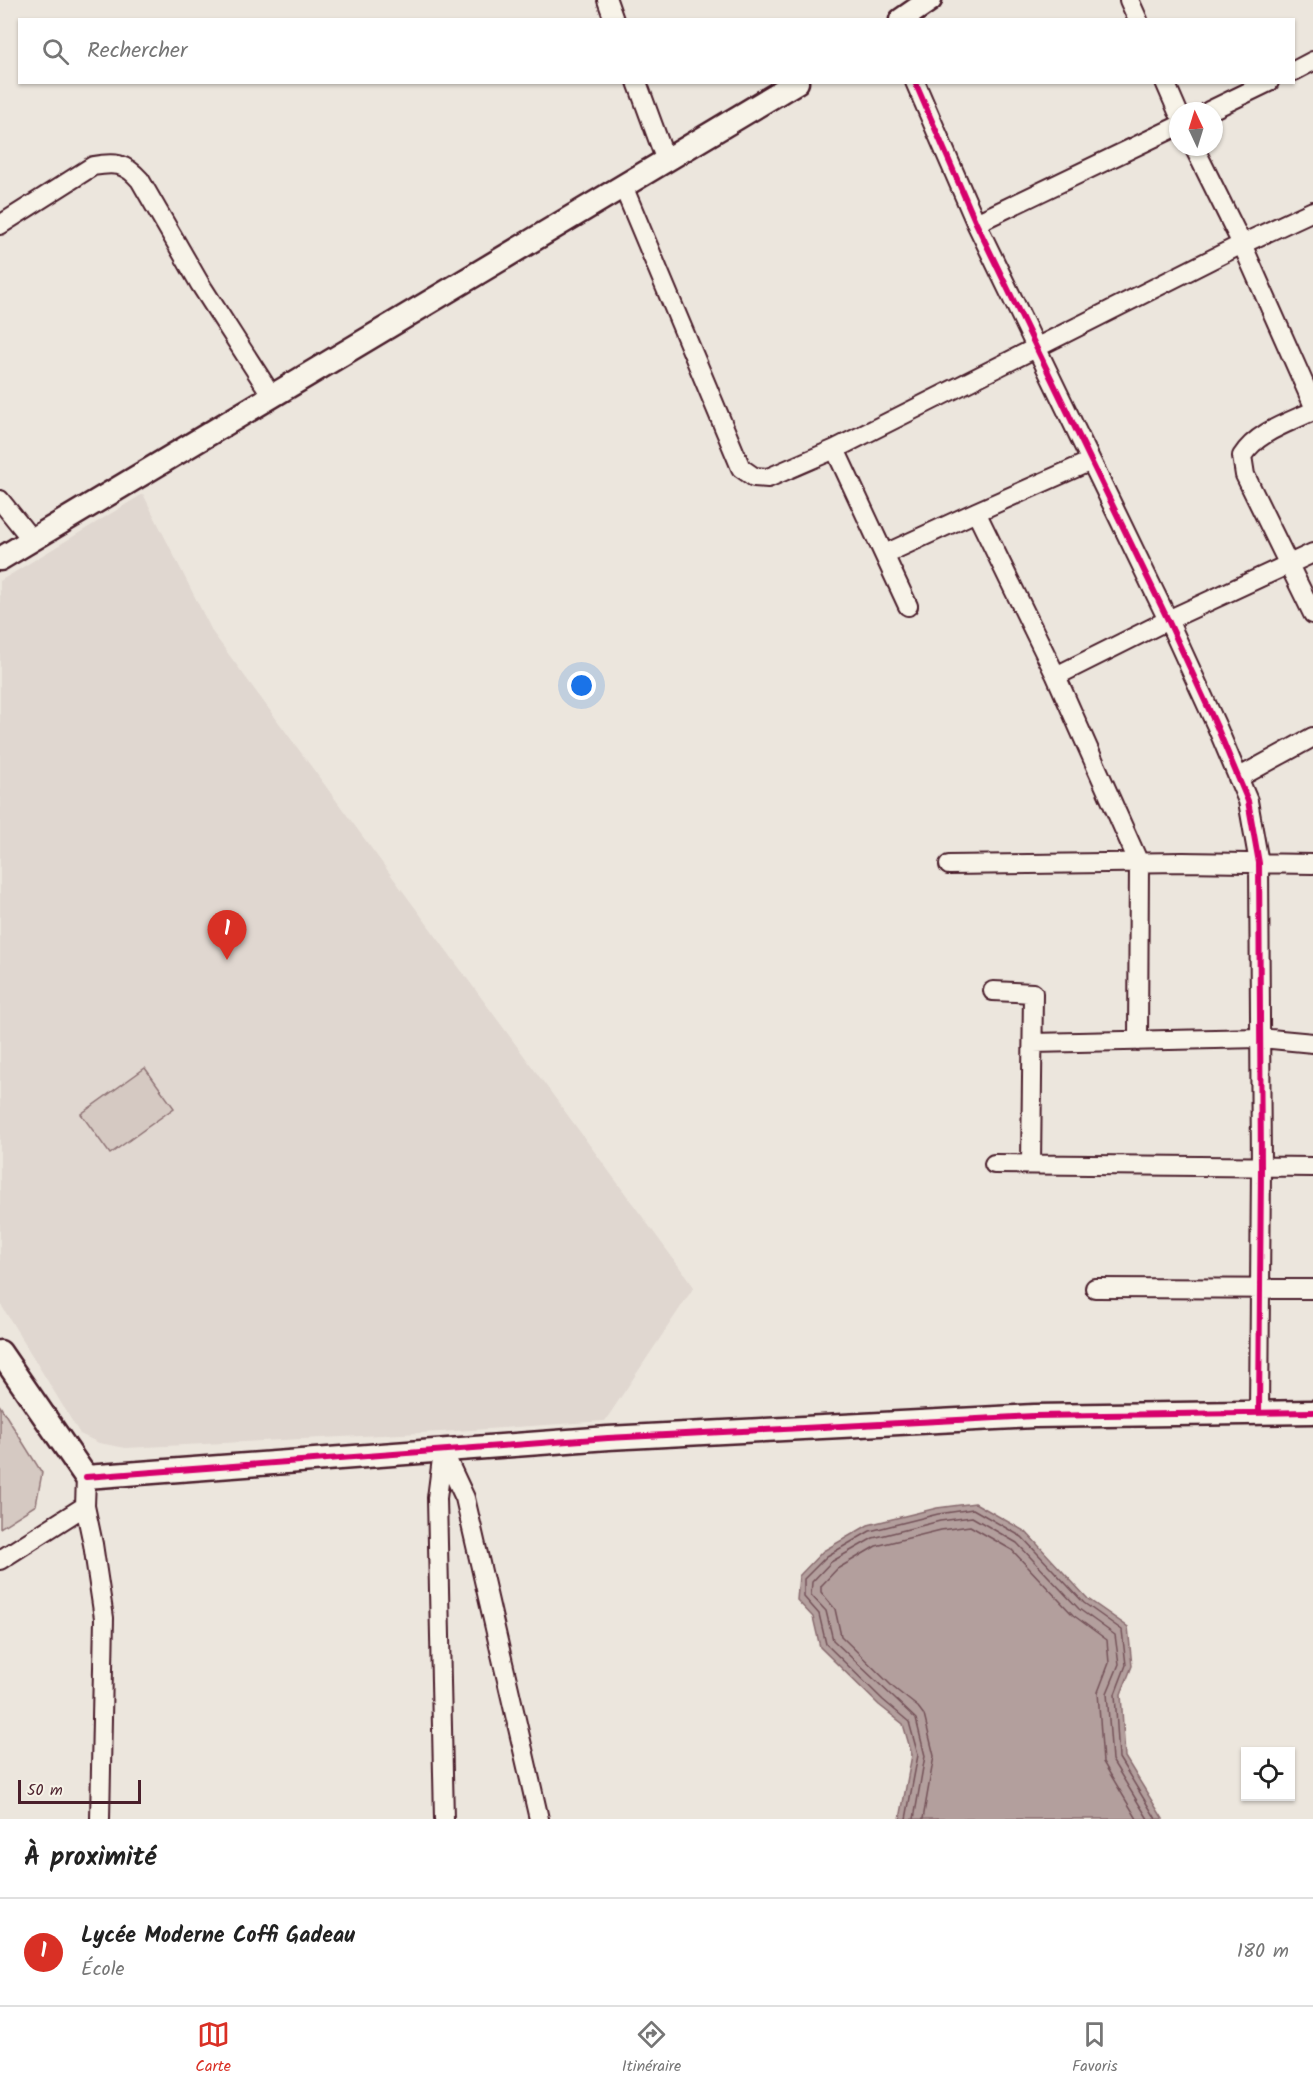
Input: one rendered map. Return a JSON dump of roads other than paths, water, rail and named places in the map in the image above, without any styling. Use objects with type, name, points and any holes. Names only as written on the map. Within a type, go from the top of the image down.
[{"type":"street","points":[[607,0],[613,18]]},
{"type":"street","points":[[1129,0],[1137,18]]},
{"type":"street","points":[[904,18],[926,1]]},
{"type":"street","points":[[1295,69],[1313,61]]},
{"type":"street","points":[[638,84],[666,161]]},
{"type":"street","points":[[0,559],[794,84]]},
{"type":"street","points":[[916,84],[976,224],[1168,620],[1248,801],[1259,863],[1262,1167],[1259,1412]]},
{"type":"street","points":[[1166,84],[1174,102]]},
{"type":"street","points":[[1223,104],[1265,84]]},
{"type":"street","points":[[976,224],[1169,130]]},
{"type":"street","points":[[1198,156],[1242,244],[1313,404]]},
{"type":"street","points":[[0,225],[93,166],[107,164],[131,170],[140,180],[200,284],[272,396]]},
{"type":"street","points":[[623,186],[741,468],[754,477],[768,478],[835,449],[1242,244],[1313,211]]},
{"type":"street","points":[[1313,411],[1262,435],[1247,447],[1242,456],[1245,475],[1313,614]]},
{"type":"street","points":[[835,449],[908,606]]},
{"type":"street","points":[[885,555],[1091,461]]},
{"type":"street","points":[[0,500],[32,540]]},
{"type":"street","points":[[976,512],[1056,676],[1139,863],[1138,1041]]},
{"type":"street","points":[[1056,676],[1168,620],[1313,553]]},
{"type":"street","points":[[1238,778],[1313,737]]},
{"type":"street","points":[[949,865],[1313,864]]},
{"type":"street","points":[[993,991],[1033,993],[1031,1164]]},
{"type":"street","points":[[1033,1043],[1260,1038],[1313,1042]]},
{"type":"street","points":[[994,1164],[1313,1167]]},
{"type":"street","points":[[1095,1288],[1313,1289]]},
{"type":"street","points":[[0,1352],[86,1477],[85,1506],[104,1618],[100,1819]]},
{"type":"street","points":[[86,1477],[608,1438],[1034,1416],[1313,1412]]},
{"type":"street","points":[[443,1450],[437,1498],[444,1819]]},
{"type":"street","points":[[443,1450],[465,1498],[539,1819]]},
{"type":"street","points":[[0,1560],[85,1506]]},
{"type":"water","points":[[975,1503],[1026,1532],[1088,1599],[1128,1627],[1132,1666],[1121,1694],[1125,1757],[1163,1819],[900,1819],[912,1755],[903,1724],[879,1705],[820,1647],[813,1617],[797,1600],[799,1576],[823,1551],[868,1525],[937,1508]]},
{"type":"place","name":"Lycée Moderne Coffi Gadeau","points":[[227,960]]}]
